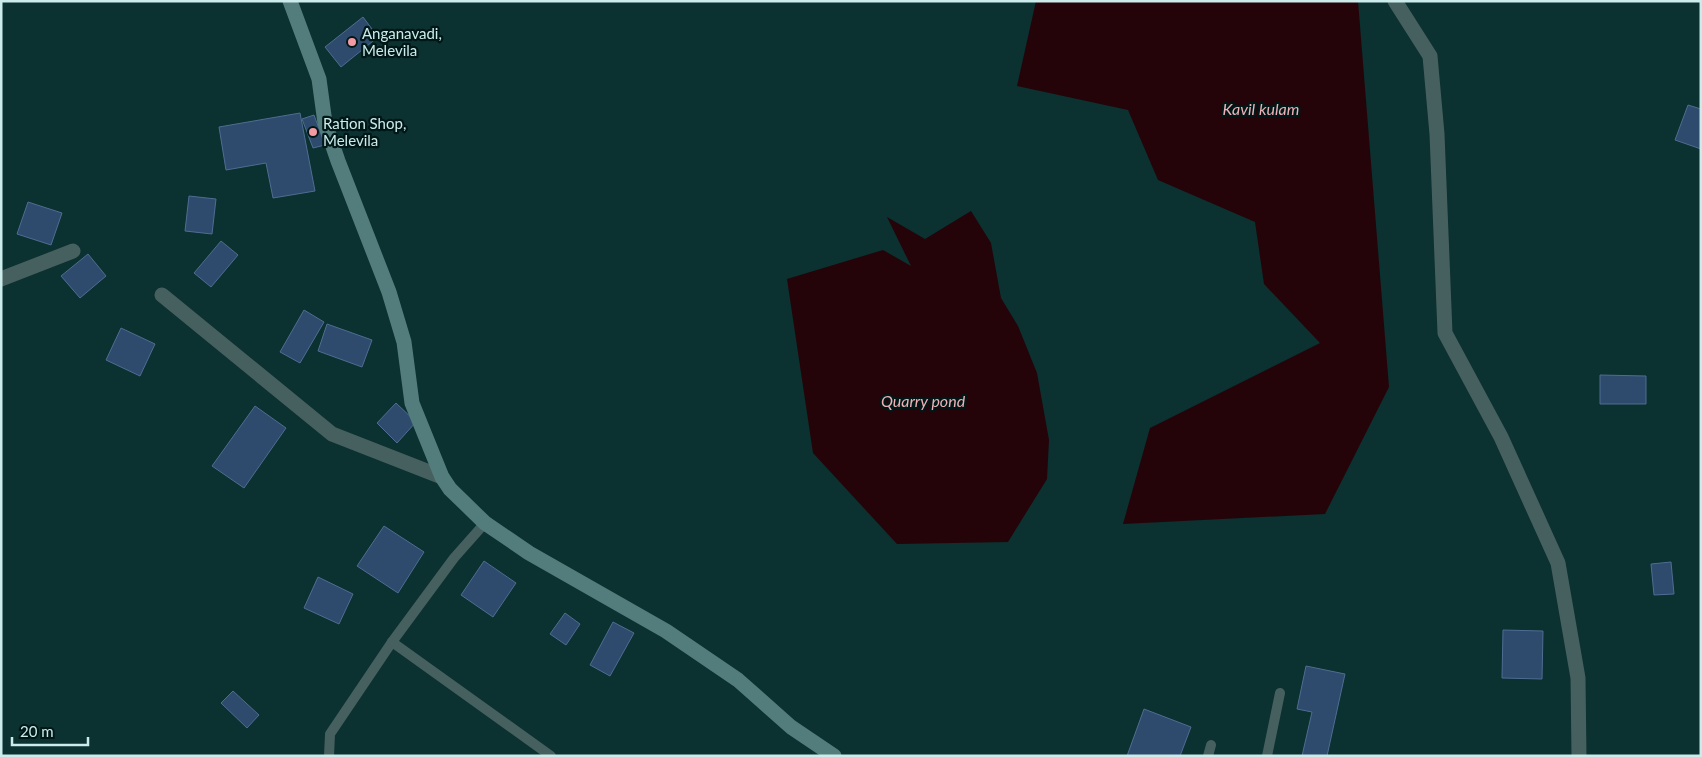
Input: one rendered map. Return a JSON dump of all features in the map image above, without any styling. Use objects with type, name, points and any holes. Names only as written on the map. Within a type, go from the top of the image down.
[{"type":"main road","points":[[290,1],[319,79],[325,123],[335,153],[389,292],[404,342],[412,403],[442,476],[450,489],[485,523],[529,553],[666,631],[738,680],[791,727],[834,756]]},
{"type":"street","points":[[1395,1],[1430,56],[1437,134],[1445,332],[1502,437],[1558,563],[1578,678],[1579,756]]},
{"type":"street","points":[[1,279],[73,251]]},
{"type":"street","points":[[162,295],[332,434],[442,476]]},
{"type":"lane","points":[[329,756],[330,734],[392,642],[454,558],[485,523]]},
{"type":"lane","points":[[392,642],[551,756]]},
{"type":"lane","points":[[1267,756],[1280,693]]},
{"type":"lane","points":[[1208,756],[1211,745]]},
{"type":"water","name":"Kavil kulam","points":[[1036,1],[1358,1],[1389,387],[1325,514],[1123,524],[1150,428],[1320,343],[1264,284],[1255,222],[1158,180],[1128,110],[1017,86]]},
{"type":"water","name":"Quarry pond","points":[[971,211],[991,243],[1001,298],[1018,326],[1037,373],[1049,440],[1047,479],[1008,542],[897,544],[813,453],[787,279],[883,250],[911,266],[887,217],[925,239]]},
{"type":"building","name":"Anganavadi, Melevila","points":[[363,17],[378,37],[341,67],[325,47]]},
{"type":"building","points":[[1688,105],[1701,109],[1701,149],[1675,140]]},
{"type":"building","points":[[300,113],[315,191],[273,198],[266,163],[226,170],[219,127]]},
{"type":"building","name":"Ration Shop, Melevila","points":[[314,115],[325,145],[313,148],[302,119]]},
{"type":"building","points":[[189,196],[216,199],[212,234],[185,231]]},
{"type":"building","points":[[28,202],[62,213],[51,245],[17,234]]},
{"type":"building","points":[[221,241],[238,255],[211,287],[194,273]]},
{"type":"building","points":[[88,254],[106,276],[80,298],[61,276]]},
{"type":"building","points":[[304,310],[324,322],[300,363],[280,352]]},
{"type":"building","points":[[327,324],[372,340],[362,367],[318,351]]},
{"type":"building","points":[[121,328],[155,344],[140,376],[106,360]]},
{"type":"building","points":[[1600,375],[1646,376],[1646,404],[1600,404]]},
{"type":"building","points":[[396,403],[416,422],[397,443],[377,423]]},
{"type":"building","points":[[255,406],[286,428],[244,488],[212,466]]},
{"type":"building","points":[[384,526],[424,552],[398,593],[357,566]]},
{"type":"building","points":[[484,561],[516,583],[493,617],[461,595]]},
{"type":"building","points":[[1671,562],[1674,594],[1654,595],[1651,564]]},
{"type":"building","points":[[318,577],[353,594],[339,624],[304,608]]},
{"type":"building","points":[[565,613],[580,624],[566,645],[550,634]]},
{"type":"building","points":[[613,622],[634,633],[610,676],[590,665]]},
{"type":"building","points":[[1503,630],[1543,631],[1542,679],[1502,678]]},
{"type":"building","points":[[1306,666],[1345,674],[1327,756],[1302,756],[1312,712],[1297,709]]},
{"type":"building","points":[[233,691],[259,715],[247,728],[221,703]]},
{"type":"building","points":[[1144,709],[1191,727],[1180,756],[1127,756]]},
{"type":"place","name":"Anganavadi, Melevila","points":[[352,42]]},
{"type":"place","name":"Ration Shop, Melevila","points":[[313,132]]}]
